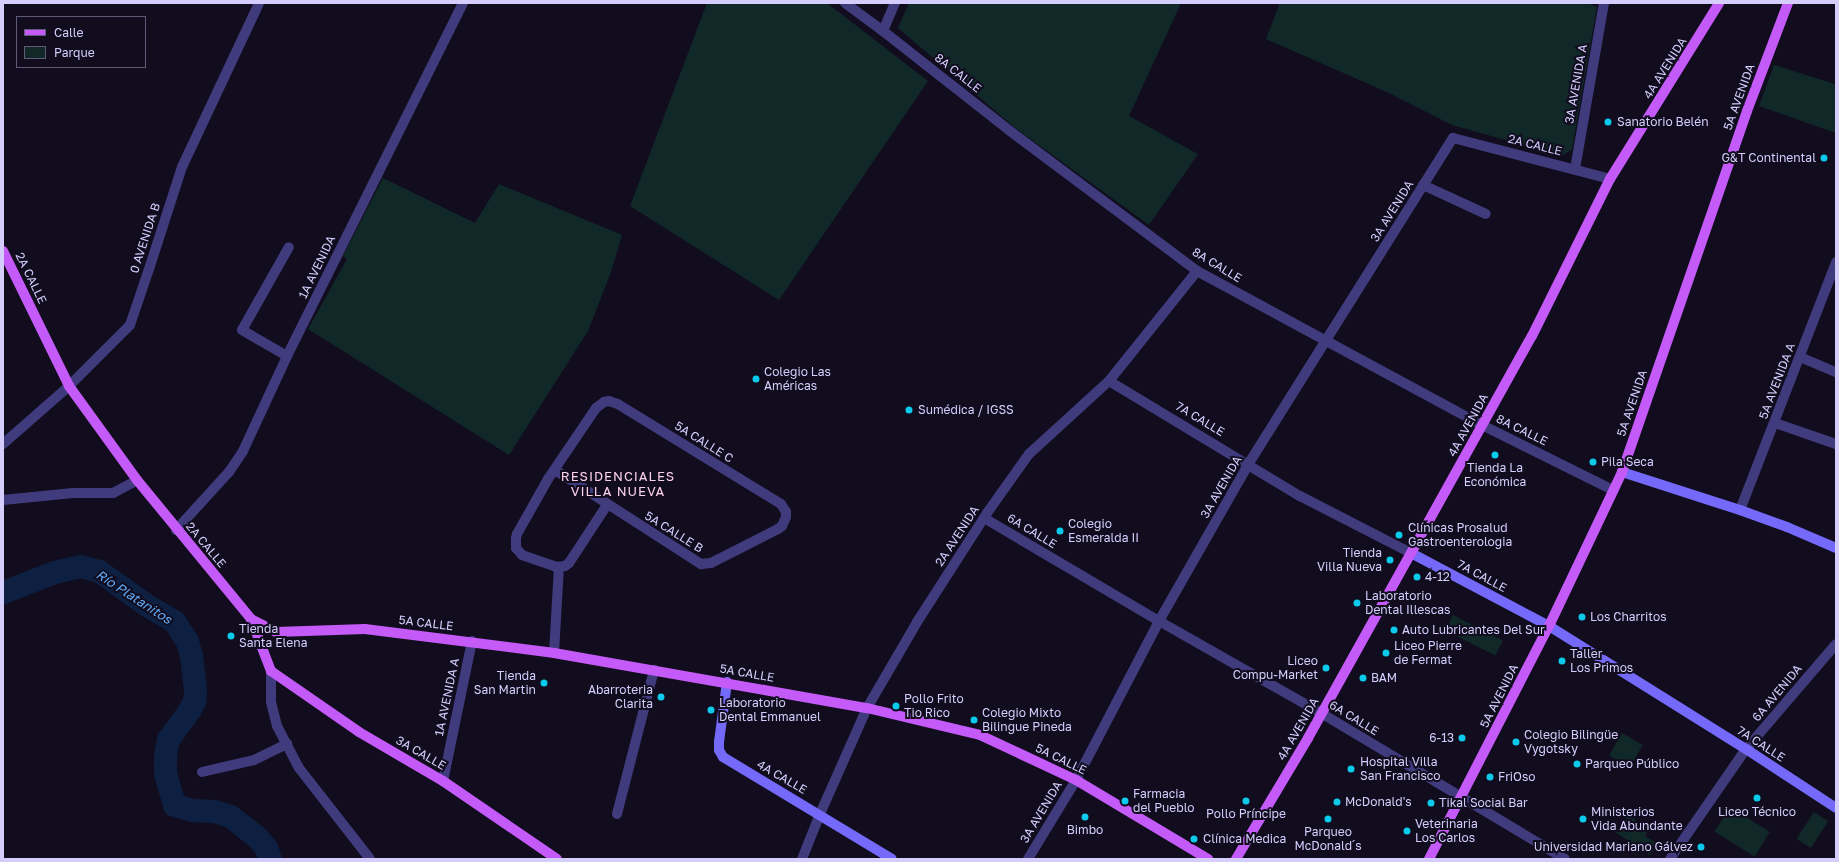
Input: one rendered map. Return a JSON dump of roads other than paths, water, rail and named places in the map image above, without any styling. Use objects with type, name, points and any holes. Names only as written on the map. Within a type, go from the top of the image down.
[{"type":"main road","name":"4A AVENIDA","points":[[1236,859],[1321,713],[1532,336],[1610,179],[1719,3]]},
{"type":"main road","name":"5A AVENIDA","points":[[1429,859],[1549,626],[1622,472],[1747,112],[1788,3]]},
{"type":"main road","name":"2A CALLE","points":[[3,251],[69,386],[137,480],[176,530],[250,619],[271,671]]},
{"type":"main road","points":[[1622,472],[1740,510],[1787,527],[1836,548]]},
{"type":"main road","name":"7A CALLE","points":[[1411,553],[1549,626],[1746,749],[1836,808]]},
{"type":"main road","name":"5A CALLE","points":[[250,619],[276,632],[365,629],[554,653],[727,682],[866,708],[980,734],[1076,780],[1208,859]]},
{"type":"main road","points":[[265,654],[266,645],[276,632]]},
{"type":"main road","name":"3A CALLE","points":[[271,671],[358,732],[442,781],[558,859]]},
{"type":"main road","name":"4A CALLE","points":[[727,682],[719,742],[719,750],[722,757],[820,814],[892,859]]},
{"type":"street","name":"0 AVENIDA B","points":[[3,444],[69,386],[130,324],[182,166],[259,3]]},
{"type":"street","name":"1A AVENIDA","points":[[176,530],[229,472],[243,451],[287,356],[463,3]]},
{"type":"street","name":"8A CALLE","points":[[845,3],[1010,131],[1197,271],[1482,425],[1613,490]]},
{"type":"street","points":[[883,31],[895,3]]},
{"type":"street","name":"3A AVENIDA A","points":[[1575,169],[1604,3]]},
{"type":"street","name":"2A CALLE","points":[[1453,138],[1610,179]]},
{"type":"street","name":"3A AVENIDA","points":[[1028,859],[1076,780],[1159,621],[1249,464],[1453,138]]},
{"type":"street","points":[[1423,185],[1486,214]]},
{"type":"street","points":[[287,356],[242,330],[289,247]]},
{"type":"street","name":"5A AVENIDA A","points":[[1740,510],[1775,423],[1836,262]]},
{"type":"street","name":"2A AVENIDA","points":[[802,859],[866,708],[917,622],[984,518],[1029,454],[1109,381],[1197,271]]},
{"type":"street","points":[[1800,357],[1836,372]]},
{"type":"street","name":"7A CALLE","points":[[1109,381],[1300,496],[1411,553]]},
{"type":"street","name":"5A CALLE C","points":[[555,470],[596,408],[604,402],[609,401],[618,404],[781,504],[786,512],[785,522],[778,529],[711,563]]},
{"type":"street","points":[[1775,423],[1836,444]]},
{"type":"street","points":[[555,470],[518,534],[515,543],[516,548],[522,555],[559,567],[569,563],[607,505]]},
{"type":"street","name":"5A CALLE B","points":[[555,470],[697,562],[701,564],[711,563]]},
{"type":"street","points":[[3,500],[73,493],[113,493],[137,480]]},
{"type":"street","name":"6A CALLE","points":[[984,518],[1159,621],[1321,713],[1462,796],[1564,859]]},
{"type":"street","points":[[554,653],[559,567]]},
{"type":"street","name":"1A AVENIDA A","points":[[442,781],[472,642]]},
{"type":"street","name":"6A AVENIDA","points":[[1670,859],[1746,749],[1836,644]]},
{"type":"street","points":[[617,814],[654,670]]},
{"type":"street","name":"2A CALLE","points":[[271,671],[273,716],[286,744],[299,768],[370,859]]},
{"type":"street","points":[[202,772],[254,760],[286,744]]},
{"type":"waterway","name":"Río Platanitos","points":[[3,592],[54,572],[80,566],[99,571],[148,606],[174,621],[187,641],[191,656],[195,690],[194,701],[190,709],[168,739],[165,755],[165,773],[174,805],[193,810],[214,811],[230,816],[256,836],[266,848],[270,859]]},
{"type":"place","name":"Sanatorio Belén","points":[[1608,122]]},
{"type":"place","name":"G&T Continental","points":[[1824,158]]},
{"type":"place","name":"Colegio Las Américas","points":[[756,379]]},
{"type":"place","name":"Sumédica / IGSS","points":[[909,410]]},
{"type":"place","name":"Tienda La Económica","points":[[1495,455]]},
{"type":"place","name":"Pila Seca","points":[[1593,462]]},
{"type":"place","name":"Colegio Esmeralda II","points":[[1060,531]]},
{"type":"place","name":"Clínicas Prosalud Gastroenterologia","points":[[1399,535]]},
{"type":"place","name":"Tienda Villa Nueva","points":[[1390,560]]},
{"type":"place","name":"4-12","points":[[1417,577]]},
{"type":"place","name":"Laboratorio Dental Illescas","points":[[1357,603]]},
{"type":"place","name":"Los Charritos","points":[[1582,617]]},
{"type":"place","name":"Auto Lubricantes Del Sur","points":[[1394,630]]},
{"type":"place","name":"Tienda Santa Elena","points":[[231,636]]},
{"type":"place","name":"Liceo Pierre de Fermat","points":[[1386,653]]},
{"type":"place","name":"Taller Los Primos","points":[[1562,661]]},
{"type":"place","name":"Liceo Compu-Market","points":[[1326,668]]},
{"type":"place","name":"BAM","points":[[1363,678]]},
{"type":"place","name":"Tienda San Martin","points":[[544,683]]},
{"type":"place","name":"Abarroteria Clarita","points":[[661,697]]},
{"type":"place","name":"Pollo Frito Tio Rico","points":[[896,706]]},
{"type":"place","name":"Laboratorio Dental Emmanuel","points":[[711,710]]},
{"type":"place","name":"Colegio Mixto Bilingue Pineda","points":[[974,720]]},
{"type":"place","name":"6-13","points":[[1462,738]]},
{"type":"place","name":"Colegio Bilingüe Vygotsky","points":[[1516,742]]},
{"type":"place","name":"Parqueo Público","points":[[1577,764]]},
{"type":"place","name":"Hospital Villa San Francisco","points":[[1351,769]]},
{"type":"place","name":"FriOso","points":[[1490,777]]},
{"type":"place","name":"Liceo Técnico","points":[[1757,798]]},
{"type":"place","name":"Farmacia del Pueblo","points":[[1125,801]]},
{"type":"place","name":"Pollo Príncipe","points":[[1246,801]]},
{"type":"place","name":"McDonald's","points":[[1337,802]]},
{"type":"place","name":"Tikal Social Bar","points":[[1431,803]]},
{"type":"place","name":"Bimbo","points":[[1085,817]]},
{"type":"place","name":"Parqueo McDonald´s","points":[[1328,819]]},
{"type":"place","name":"Ministerios Vida Abundante","points":[[1583,819]]},
{"type":"place","name":"Veterinaria Los Carlos","points":[[1407,831]]},
{"type":"place","name":"Clínica Medica","points":[[1194,839]]},
{"type":"place","name":"Universidad Mariano Gálvez","points":[[1701,847]]},
{"type":"district","name":"RESIDENCIALES VILLA NUEVA","points":[[618,484]]}]
